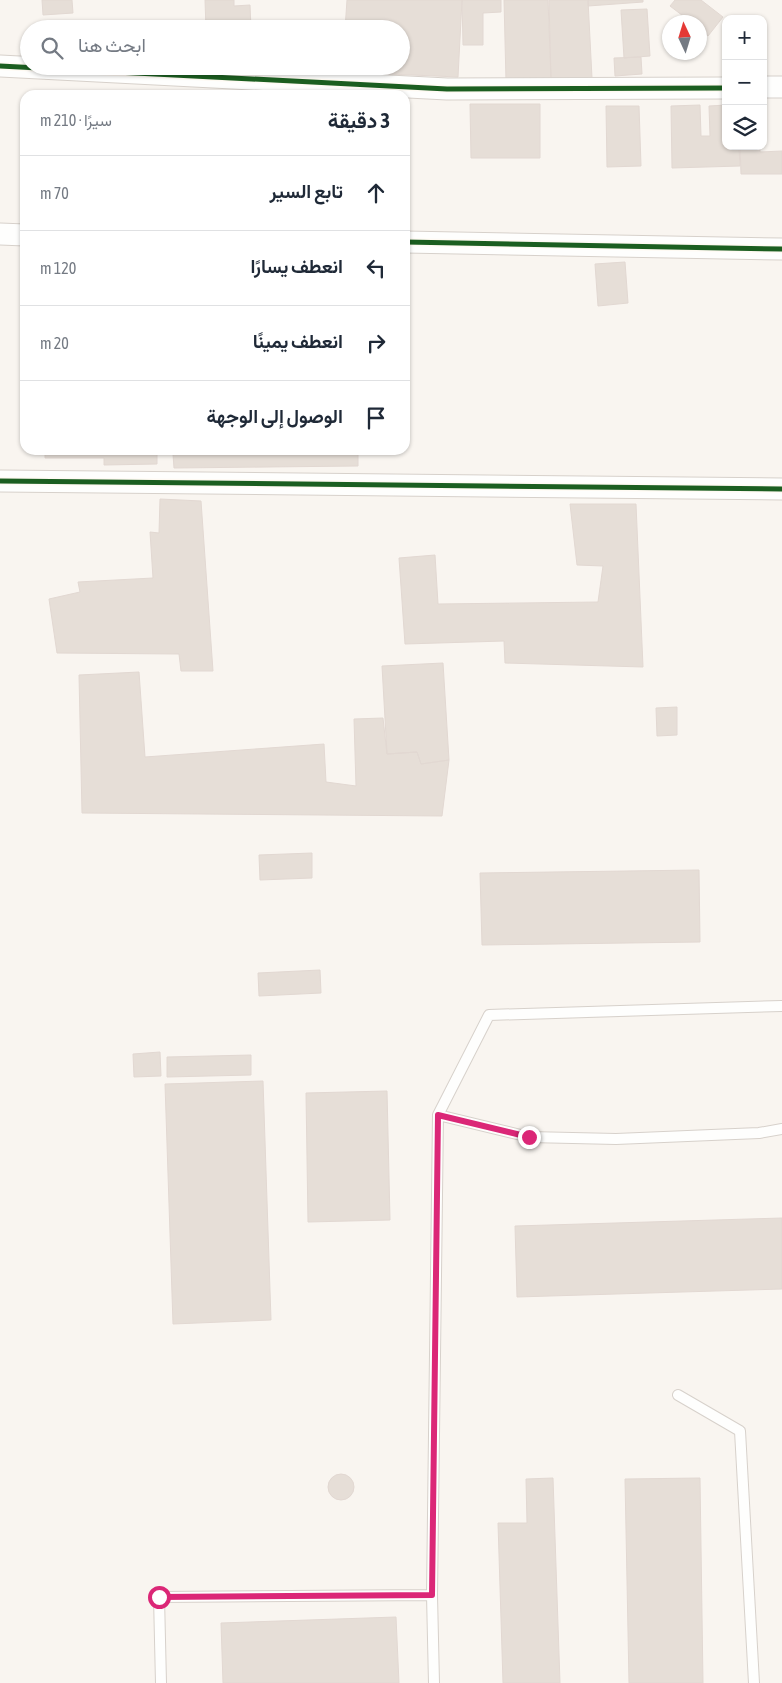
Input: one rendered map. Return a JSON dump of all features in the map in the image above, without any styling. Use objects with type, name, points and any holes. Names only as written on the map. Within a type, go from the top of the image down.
[{"type":"street","points":[[0,66],[20,67]]},
{"type":"street","points":[[175,75],[447,89],[722,88]]},
{"type":"street","points":[[767,87],[782,87]]},
{"type":"street","points":[[0,234],[20,235]]},
{"type":"street","points":[[410,242],[782,249]]},
{"type":"street","points":[[0,481],[782,489]]},
{"type":"lane","points":[[434,1683],[432,1595],[438,1115],[489,1015],[782,1006]]},
{"type":"lane","points":[[438,1115],[529,1137],[616,1139],[759,1132],[782,1129]]},
{"type":"lane","points":[[678,1395],[740,1431],[754,1683]]},
{"type":"lane","points":[[161,1683],[159,1597],[432,1595]]},
{"type":"building","points":[[42,0],[72,0],[73,13],[43,15]]},
{"type":"building","points":[[205,0],[234,0],[234,6],[250,5],[251,20],[206,20]]},
{"type":"building","points":[[347,0],[462,0],[458,77],[410,75],[410,20],[346,20]]},
{"type":"building","points":[[462,0],[501,0],[501,12],[483,13],[483,45],[463,45]]},
{"type":"building","points":[[504,0],[548,0],[551,79],[506,81]]},
{"type":"building","points":[[549,0],[588,0],[592,78],[551,79]]},
{"type":"building","points":[[588,0],[643,0],[643,2],[588,6]]},
{"type":"building","points":[[675,0],[701,0],[722,16],[722,18],[708,36],[707,15],[682,15],[670,6]]},
{"type":"building","points":[[647,9],[650,56],[624,58],[621,10]]},
{"type":"building","points":[[641,57],[642,74],[615,76],[614,58]]},
{"type":"building","points":[[470,104],[540,104],[540,158],[471,158]]},
{"type":"building","points":[[700,105],[701,136],[710,136],[709,106],[722,105],[722,150],[739,150],[740,166],[672,168],[671,106]]},
{"type":"building","points":[[606,106],[639,106],[641,166],[607,167]]},
{"type":"building","points":[[740,150],[760,150],[760,152],[782,151],[782,174],[741,174]]},
{"type":"building","points":[[625,262],[628,303],[598,306],[595,264]]},
{"type":"building","points":[[45,455],[157,455],[157,464],[104,465],[104,458],[45,458]]},
{"type":"building","points":[[173,455],[358,455],[358,466],[174,468]]},
{"type":"building","points":[[160,499],[201,501],[213,671],[181,671],[179,654],[57,653],[49,599],[80,592],[78,582],[153,578],[150,532],[159,533]]},
{"type":"building","points":[[570,504],[636,504],[643,667],[505,663],[504,641],[405,644],[399,558],[435,555],[438,604],[598,602],[603,566],[577,565]]},
{"type":"building","points":[[443,663],[449,760],[421,764],[417,752],[387,754],[382,666]]},
{"type":"building","points":[[139,672],[145,757],[324,744],[326,782],[356,786],[354,719],[383,718],[387,754],[417,752],[421,764],[449,760],[442,816],[82,813],[79,675]]},
{"type":"building","points":[[677,707],[677,735],[657,736],[656,708]]},
{"type":"building","points":[[312,853],[312,878],[260,880],[259,855]]},
{"type":"building","points":[[699,870],[700,942],[482,945],[480,873]]},
{"type":"building","points":[[320,970],[321,993],[259,996],[258,973]]},
{"type":"building","points":[[160,1052],[161,1076],[134,1077],[133,1054]]},
{"type":"building","points":[[251,1055],[251,1075],[167,1077],[167,1057]]},
{"type":"building","points":[[263,1081],[271,1320],[173,1324],[165,1084]]},
{"type":"building","points":[[387,1091],[390,1220],[308,1222],[306,1093]]},
{"type":"building","points":[[782,1218],[782,1289],[517,1297],[515,1226]]},
{"type":"building","points":[[341,1474],[350,1478],[354,1487],[350,1496],[341,1500],[332,1496],[328,1487],[332,1478]]},
{"type":"building","points":[[553,1478],[560,1683],[503,1683],[498,1523],[527,1523],[526,1479]]},
{"type":"building","points":[[700,1478],[703,1683],[629,1683],[625,1479]]},
{"type":"building","points":[[396,1617],[399,1683],[223,1683],[221,1623]]},
{"type":"cycle path","points":[[0,66],[20,67]]},
{"type":"cycle path","points":[[175,75],[447,89],[722,88]]},
{"type":"cycle path","points":[[410,242],[782,249]]},
{"type":"cycle path","points":[[0,481],[782,489]]},
{"type":"route","points":[[159,1597],[432,1595],[438,1115],[529,1137]]}]
